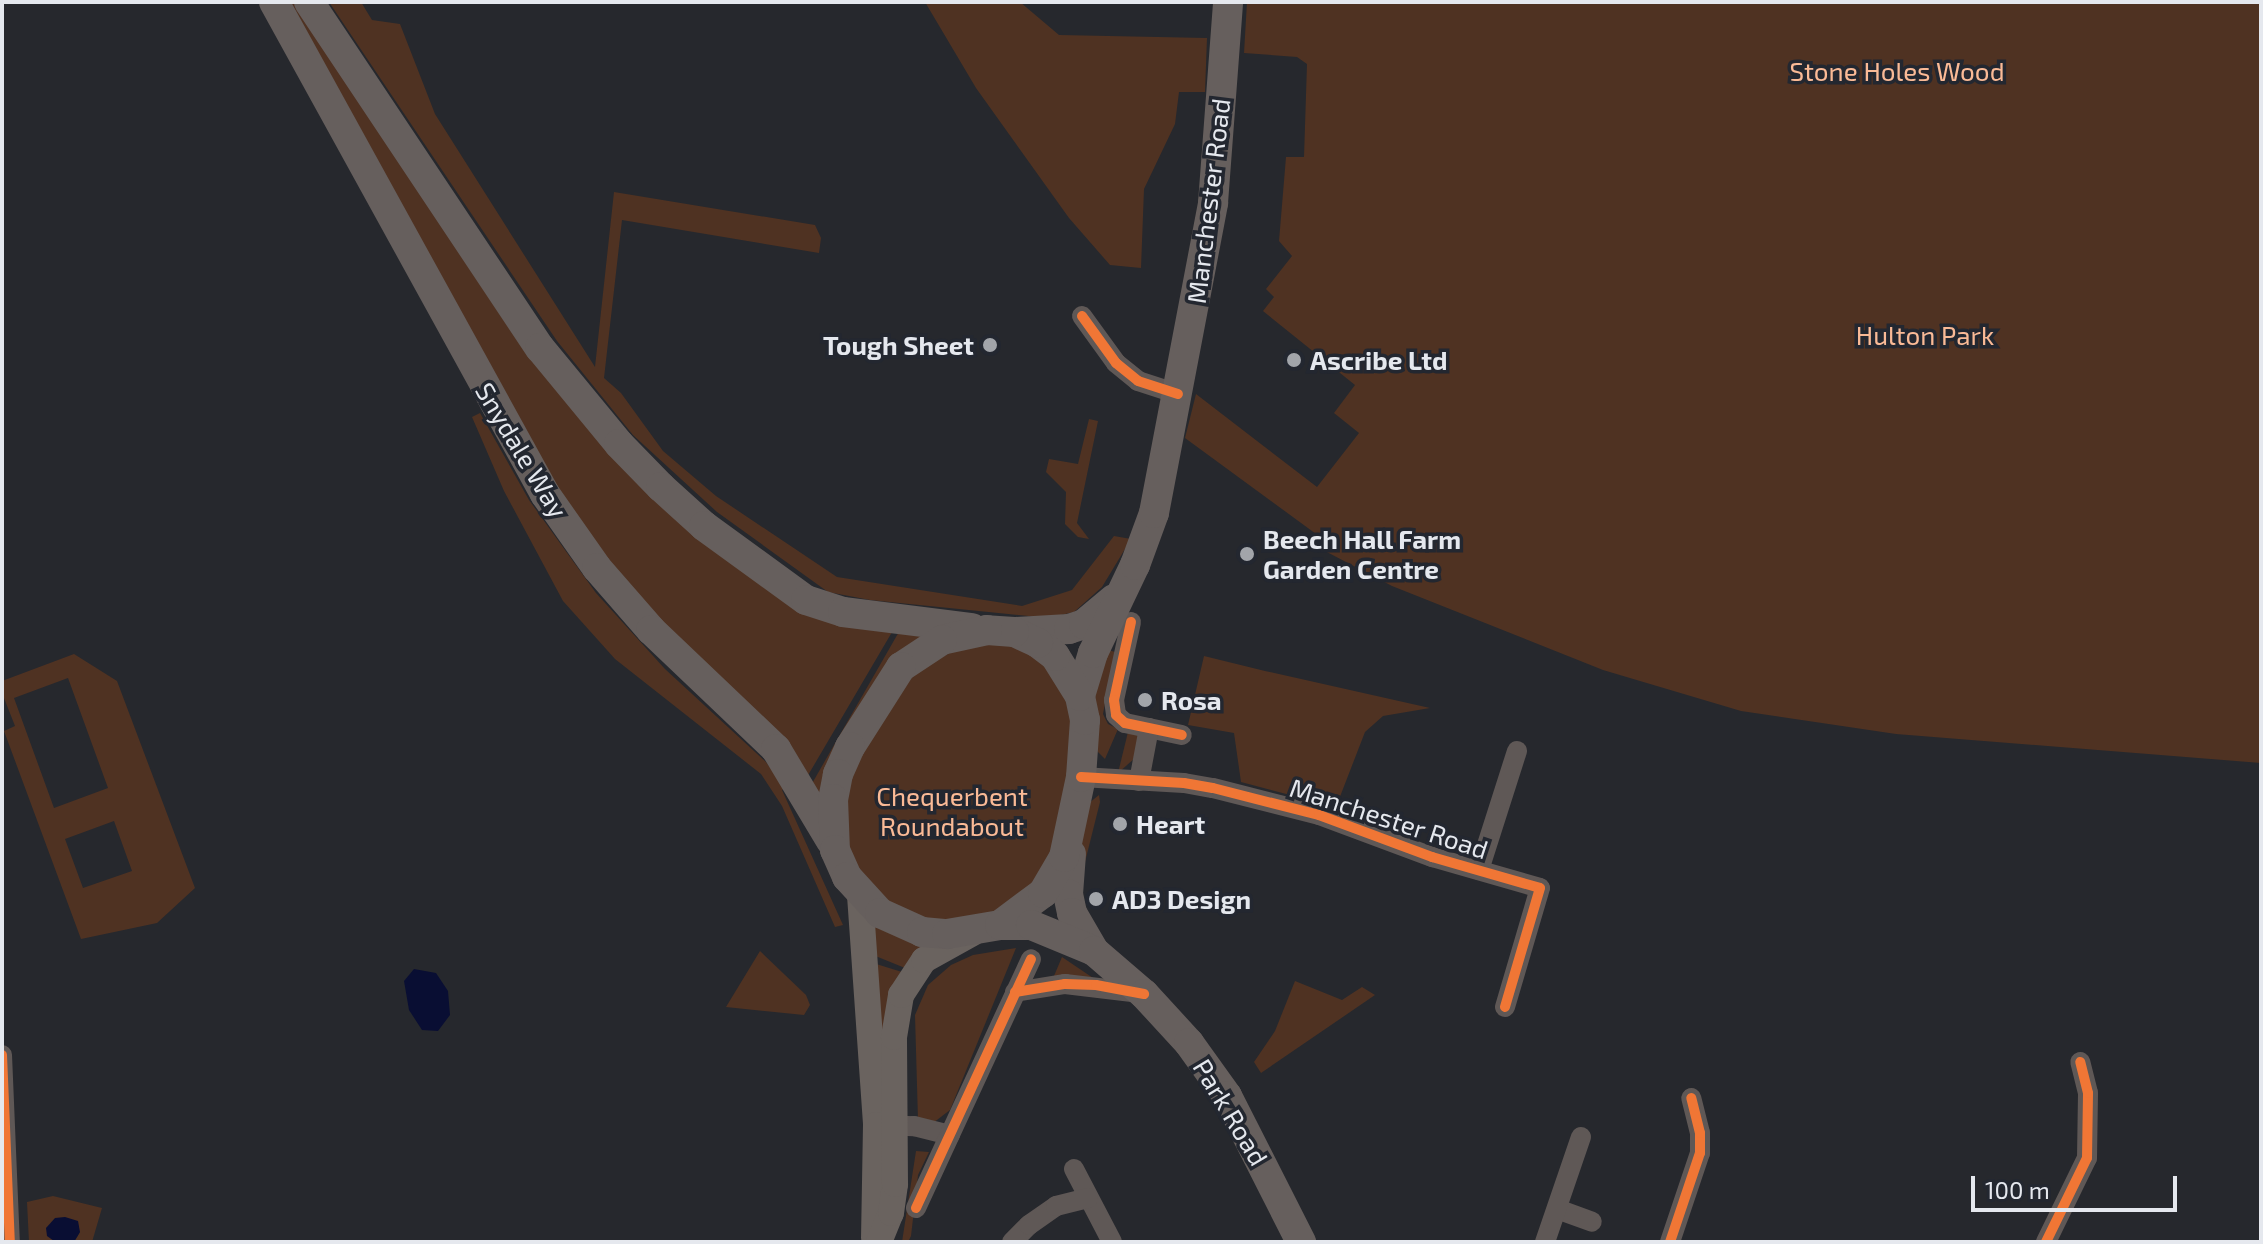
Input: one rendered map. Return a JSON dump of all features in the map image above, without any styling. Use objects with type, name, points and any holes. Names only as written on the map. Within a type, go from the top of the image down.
[{"type":"highway","name":"Snydale Way","points":[[274,2],[545,494],[597,568],[651,630],[776,749],[835,850]]},
{"type":"highway","points":[[309,2],[540,348],[619,444],[704,526],[806,600],[843,612],[1001,631],[1038,643],[1055,656],[1080,696],[1085,720],[1081,777],[1064,857],[1043,893],[988,928],[922,932],[880,913],[860,895],[835,850],[833,799],[838,774],[886,687],[921,651],[961,634],[1001,631]]},
{"type":"highway","name":"Manchester Road","points":[[1080,696],[1093,653],[1154,513],[1213,203],[1228,2]]},
{"type":"highway","name":"Manchester Road","points":[[1001,631],[1054,632],[1084,624],[1109,606],[1126,582]]},
{"type":"highway","name":"Park Road","points":[[1072,828],[1068,894],[1076,921],[1094,951]]},
{"type":"highway","name":"Park Road","points":[[988,928],[1049,930],[1094,951],[1144,994],[1189,1043],[1227,1096],[1301,1242]]},
{"type":"main road","points":[[860,895],[886,1125]]},
{"type":"main road","points":[[877,1242],[894,1037],[901,995],[924,960],[988,928]]},
{"type":"street","points":[[1082,316],[1116,363],[1127,372],[1146,386],[1178,394]]},
{"type":"street","points":[[1131,622],[1114,708],[1120,720],[1182,735]]},
{"type":"street","points":[[1139,781],[1149,728]]},
{"type":"street","points":[[1479,870],[1517,751]]},
{"type":"street","name":"Manchester Road","points":[[1081,777],[1199,785],[1319,815],[1432,857],[1540,888],[1505,1007]]},
{"type":"street","points":[[916,1208],[1031,959]]},
{"type":"street","points":[[1015,992],[1065,984],[1144,994]]},
{"type":"street","points":[[2,1055],[10,1242]]},
{"type":"street","points":[[2046,1242],[2087,1158],[2088,1093],[2080,1062]]},
{"type":"street","points":[[1670,1242],[1700,1153],[1700,1133],[1691,1098]]},
{"type":"street","points":[[886,1125],[950,1135]]},
{"type":"street","points":[[1545,1242],[1581,1137]]},
{"type":"street","points":[[1074,1169],[1112,1242]]},
{"type":"street","points":[[1012,1242],[1056,1206],[1088,1198]]},
{"type":"street","points":[[1557,1209],[1592,1222]]},
{"type":"green space","points":[[283,2],[300,2],[374,118],[717,546],[895,627],[807,777],[694,661],[582,531]]},
{"type":"green space","points":[[329,2],[361,2],[372,20],[400,24],[435,114],[595,367],[614,192],[815,225],[821,238],[819,253],[622,220],[604,378],[621,393],[663,451],[716,496],[837,577],[1022,606],[1072,590],[1114,536],[1131,539],[1102,587],[1074,612],[1048,618],[870,600],[828,592],[717,512],[633,435],[557,341]]},
{"type":"green space","points":[[925,2],[1020,2],[1059,35],[1207,38],[1205,92],[1179,92],[1175,124],[1144,189],[1141,268],[1110,265],[1069,218],[976,88]]},
{"type":"green space","name":"Hulton Park","points":[[1247,2],[2261,2],[2261,763],[1896,734],[1741,711],[1603,670],[1392,586],[1323,550],[1327,542],[1185,438],[1196,394],[1317,487],[1359,433],[1334,413],[1355,385],[1263,311],[1274,297],[1266,289],[1292,256],[1279,241],[1286,157],[1304,157],[1307,64],[1297,57],[1244,53]]},
{"type":"green space","points":[[480,413],[529,500],[596,593],[665,669],[766,762],[785,788],[782,790],[843,925],[835,927],[782,806],[761,774],[615,659],[563,601],[504,491],[472,417]]},
{"type":"green space","points":[[1089,419],[1098,421],[1077,523],[1089,539],[1078,537],[1065,524],[1066,492],[1046,472],[1049,459],[1078,464]]},
{"type":"green space","points":[[900,630],[933,633],[820,802],[810,787]]},
{"type":"green space","name":"Chequerbent Roundabout","points":[[1011,643],[1032,653],[1058,680],[1073,721],[1061,826],[1044,872],[1007,908],[947,923],[905,914],[869,887],[846,847],[848,777],[910,675],[964,645]]},
{"type":"green space","points":[[1105,649],[1115,652],[1103,714],[1108,724],[1118,729],[1105,759],[1097,751],[1093,698]]},
{"type":"green space","points":[[74,654],[117,681],[195,888],[157,923],[81,939],[4,731],[15,726],[2,693],[2,681]],"holes":[[[68,678],[108,788],[54,808],[14,698]],[[114,821],[132,871],[83,888],[65,839]]]},
{"type":"green space","points":[[1204,656],[1430,708],[1383,716],[1365,732],[1336,807],[1241,782],[1234,733],[1188,725]]},
{"type":"green space","points":[[1128,732],[1141,736],[1135,758],[1118,773]]},
{"type":"green space","points":[[1099,795],[1100,802],[1077,894],[1075,874],[1089,803]]},
{"type":"green space","points":[[869,919],[925,942],[905,968],[873,955]]},
{"type":"green space","points":[[1016,948],[950,1110],[933,1123],[918,1120],[915,1015],[928,985],[951,965],[973,955]]},
{"type":"green space","points":[[760,951],[806,995],[810,1005],[804,1015],[726,1007]]},
{"type":"green space","points":[[1062,957],[1099,982],[1051,983]]},
{"type":"green space","points":[[873,963],[902,972],[888,1106]]},
{"type":"green space","points":[[1295,981],[1342,1000],[1362,987],[1375,995],[1261,1073],[1254,1062],[1275,1031]]},
{"type":"green space","points":[[916,1151],[929,1152],[918,1175],[911,1236],[908,1242],[902,1242]]},
{"type":"green space","points":[[53,1196],[102,1208],[92,1242],[74,1242],[80,1232],[54,1241],[59,1242],[29,1242],[27,1202]]},
{"type":"shaded area","points":[[414,969],[436,973],[448,991],[450,1015],[438,1031],[422,1030],[409,1010],[404,981]]},
{"type":"shaded area","points":[[55,1218],[78,1221],[80,1232],[74,1242],[54,1241],[47,1236],[46,1228]]},
{"type":"cycle path","points":[[1082,316],[1116,363],[1138,381],[1178,394]]},
{"type":"cycle path","points":[[1131,622],[1114,700],[1116,715],[1125,723],[1182,735]]},
{"type":"cycle path","points":[[1081,777],[1184,783],[1213,788],[1319,815],[1432,857],[1540,888],[1505,1007]]},
{"type":"cycle path","points":[[916,1208],[1031,959]]},
{"type":"cycle path","points":[[1015,992],[1065,984],[1096,985],[1144,994]]},
{"type":"cycle path","points":[[2,1055],[10,1242]]},
{"type":"cycle path","points":[[2046,1242],[2087,1158],[2088,1093],[2080,1062]]},
{"type":"cycle path","points":[[1670,1242],[1700,1153],[1700,1133],[1691,1098]]},
{"type":"place","name":"Tough Sheet","points":[[990,345]]},
{"type":"place","name":"Ascribe Ltd","points":[[1294,360]]},
{"type":"place","name":"Beech Hall Farm Garden Centre","points":[[1247,554]]},
{"type":"place","name":"Rosa","points":[[1145,700]]},
{"type":"place","name":"Heart","points":[[1120,824]]},
{"type":"place","name":"AD3 Design","points":[[1096,899]]},
{"type":"park label","name":"Stone Holes Wood","points":[[1897,71]]}]
